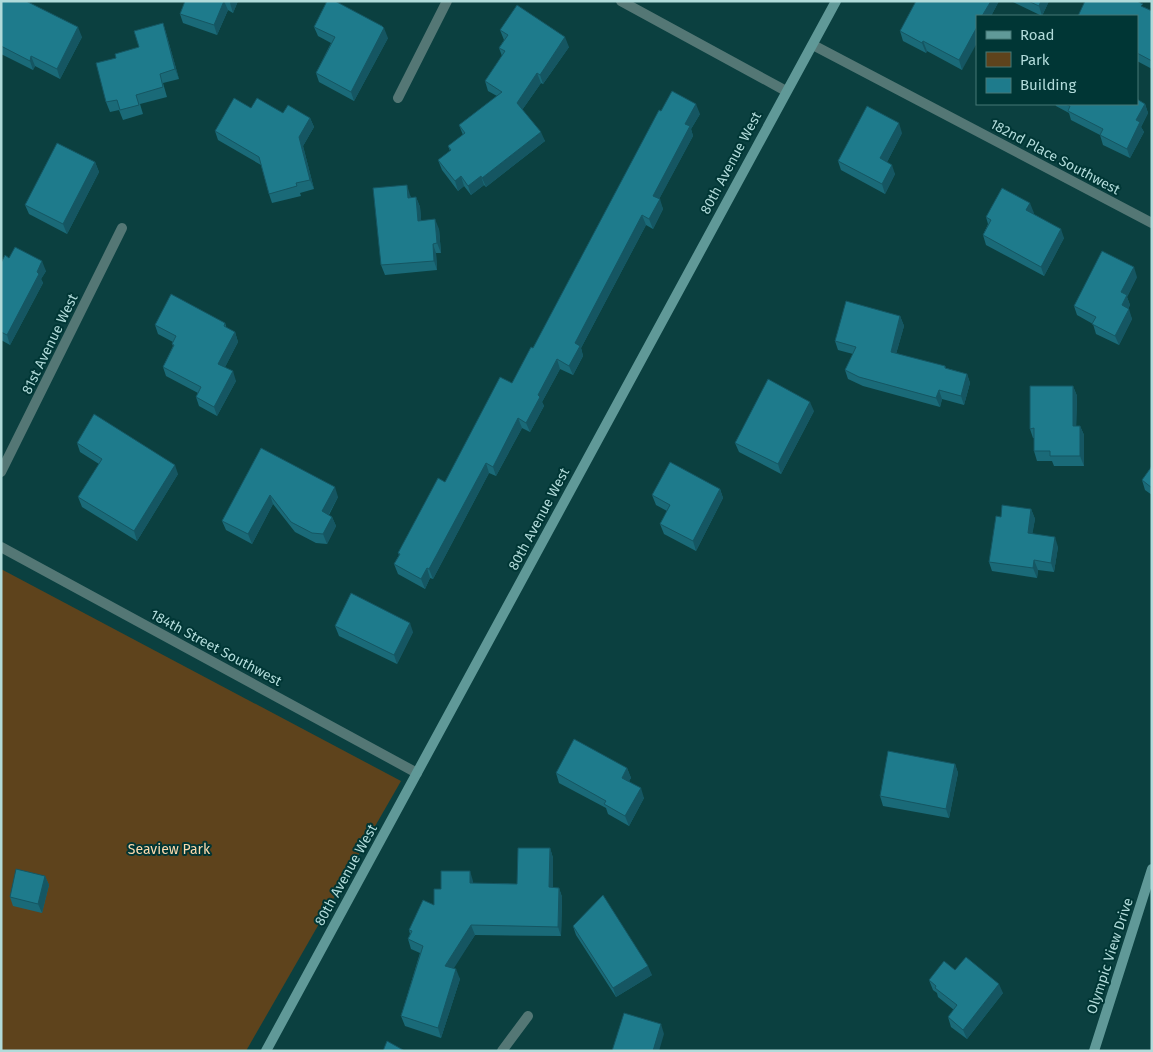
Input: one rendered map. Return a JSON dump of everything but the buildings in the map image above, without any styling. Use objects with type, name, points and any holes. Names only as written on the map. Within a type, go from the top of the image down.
[{"type":"street","points":[[398,98],[447,1]]},
{"type":"street","points":[[621,1],[786,91]]},
{"type":"street","name":"80th Avenue West","points":[[266,1051],[836,1]]},
{"type":"street","name":"182nd Place Southwest","points":[[813,45],[1152,223]]},
{"type":"street","name":"81st Avenue West","points":[[1,472],[122,228]]},
{"type":"street","name":"184th Street Southwest","points":[[1,547],[417,773]]},
{"type":"street","name":"Olympic View Drive","points":[[1094,1051],[1152,869]]},
{"type":"street","points":[[502,1051],[528,1016]]},
{"type":"green space","name":"Seaview Park","points":[[1,569],[401,781],[246,1051],[1,1051]]}]
